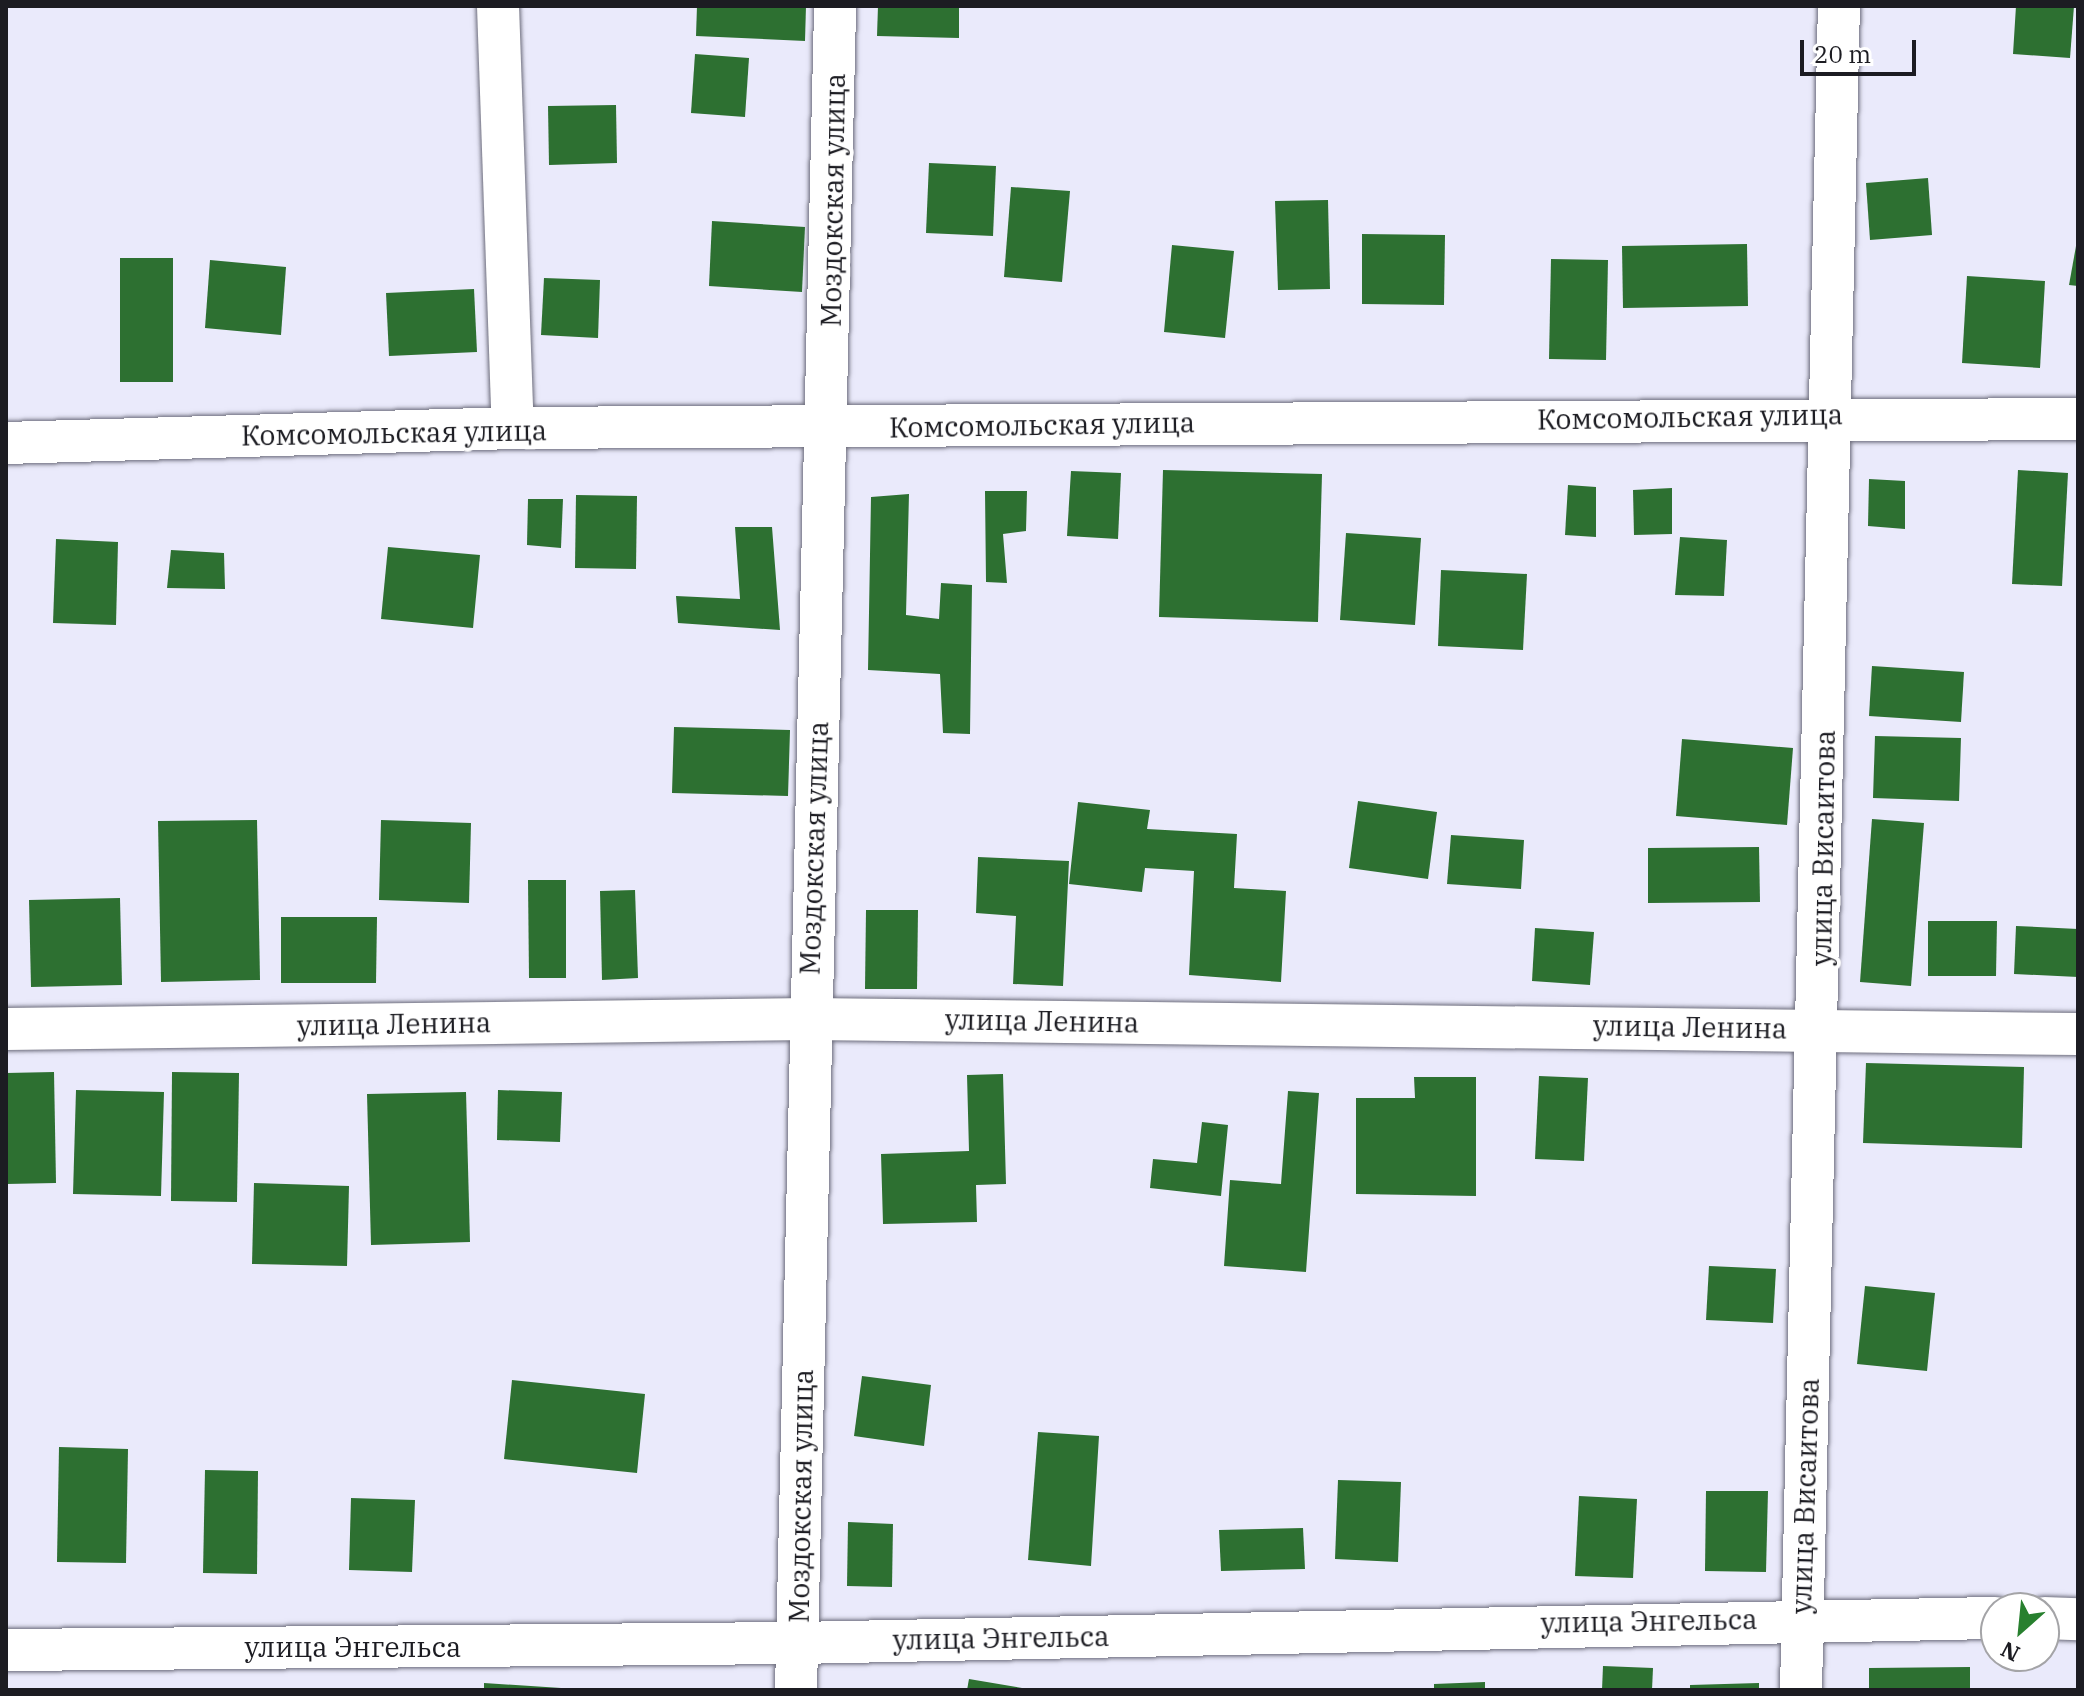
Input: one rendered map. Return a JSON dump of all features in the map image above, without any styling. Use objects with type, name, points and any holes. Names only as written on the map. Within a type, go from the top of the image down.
[{"type":"street","points":[[498,6],[513,428]]},
{"type":"street","name":"Моздокская улица","points":[[796,1690],[809,1019],[828,428],[835,6]]},
{"type":"street","name":"улица Висаитова","points":[[1801,1690],[1834,415],[1839,6]]},
{"type":"street","name":"Комсомольская улица","points":[[6,443],[513,428],[828,428],[1834,415],[2078,419]]},
{"type":"street","name":"улица Ленина","points":[[6,1029],[809,1019],[1818,1028],[2078,1034]]},
{"type":"street","name":"улица Энгельса","points":[[6,1650],[798,1643],[1802,1617],[1980,1618]]},
{"type":"building","points":[[697,6],[806,6],[805,41],[696,36]]},
{"type":"building","points":[[878,6],[959,6],[959,38],[877,36]]},
{"type":"building","points":[[2016,6],[2074,6],[2070,58],[2013,54]]},
{"type":"building","points":[[695,54],[749,58],[745,117],[691,113]]},
{"type":"building","points":[[616,105],[617,163],[549,165],[548,106]]},
{"type":"building","points":[[929,163],[996,166],[993,236],[926,233]]},
{"type":"building","points":[[1928,178],[1932,235],[1870,240],[1866,183]]},
{"type":"building","points":[[1011,187],[1070,191],[1062,282],[1004,277]]},
{"type":"building","points":[[1328,200],[1330,289],[1278,290],[1275,201]]},
{"type":"building","points":[[712,221],[805,227],[802,292],[709,286]]},
{"type":"building","points":[[1362,234],[1445,235],[1444,305],[1362,304]]},
{"type":"building","points":[[2078,235],[2078,286],[2069,285]]},
{"type":"building","points":[[1747,244],[1748,306],[1623,308],[1622,246]]},
{"type":"building","points":[[1172,245],[1234,251],[1225,338],[1164,332]]},
{"type":"building","points":[[120,258],[173,258],[173,382],[120,382]]},
{"type":"building","points":[[1551,259],[1608,260],[1606,360],[1549,359]]},
{"type":"building","points":[[210,260],[286,267],[281,335],[205,328]]},
{"type":"building","points":[[1967,276],[2045,281],[2040,368],[1962,363]]},
{"type":"building","points":[[544,278],[600,280],[598,338],[541,335]]},
{"type":"building","points":[[474,289],[477,352],[389,356],[386,293]]},
{"type":"building","points":[[1163,470],[1322,474],[1318,622],[1159,617]]},
{"type":"building","points":[[2018,470],[2068,473],[2062,586],[2012,584]]},
{"type":"building","points":[[1071,471],[1121,473],[1118,539],[1067,536]]},
{"type":"building","points":[[1869,479],[1905,481],[1905,529],[1868,526]]},
{"type":"building","points":[[1568,485],[1596,487],[1596,537],[1565,535]]},
{"type":"building","points":[[1672,488],[1672,534],[1634,535],[1633,490]]},
{"type":"building","points":[[985,491],[1027,491],[1026,531],[1003,534],[1007,583],[986,582]]},
{"type":"building","points":[[909,494],[906,615],[939,619],[941,583],[972,585],[970,734],[943,733],[940,674],[868,670],[871,497]]},
{"type":"building","points":[[576,495],[637,496],[636,569],[575,568]]},
{"type":"building","points":[[528,499],[563,499],[561,548],[527,545]]},
{"type":"building","points":[[735,527],[772,527],[780,630],[678,623],[676,596],[740,599]]},
{"type":"building","points":[[1346,533],[1421,538],[1415,625],[1340,620]]},
{"type":"building","points":[[1680,537],[1727,540],[1724,596],[1675,595]]},
{"type":"building","points":[[56,539],[118,542],[116,625],[53,623]]},
{"type":"building","points":[[388,547],[480,555],[473,628],[381,619]]},
{"type":"building","points":[[171,550],[224,553],[225,589],[167,588]]},
{"type":"building","points":[[1441,570],[1527,574],[1523,650],[1438,646]]},
{"type":"building","points":[[1872,666],[1964,672],[1961,722],[1869,716]]},
{"type":"building","points":[[674,727],[790,730],[788,796],[672,793]]},
{"type":"building","points":[[1875,736],[1961,738],[1959,801],[1873,798]]},
{"type":"building","points":[[1682,739],[1793,748],[1787,825],[1676,816]]},
{"type":"building","points":[[1358,801],[1437,812],[1428,879],[1349,868]]},
{"type":"building","points":[[1078,802],[1150,810],[1147,829],[1237,834],[1234,888],[1286,891],[1281,982],[1189,975],[1194,871],[1145,868],[1142,892],[1069,884]]},
{"type":"building","points":[[1872,819],[1924,823],[1911,986],[1860,982]]},
{"type":"building","points":[[257,820],[260,980],[161,982],[158,821]]},
{"type":"building","points":[[381,820],[471,823],[469,903],[379,900]]},
{"type":"building","points":[[1451,835],[1524,840],[1521,889],[1447,884]]},
{"type":"building","points":[[1759,847],[1760,902],[1648,903],[1648,848]]},
{"type":"building","points":[[978,857],[1069,861],[1063,986],[1013,984],[1016,916],[976,913]]},
{"type":"building","points":[[528,880],[566,880],[566,978],[529,978]]},
{"type":"building","points":[[635,890],[638,978],[602,980],[600,891]]},
{"type":"building","points":[[120,898],[122,985],[31,987],[29,900]]},
{"type":"building","points":[[866,910],[918,910],[917,989],[865,989]]},
{"type":"building","points":[[281,917],[377,917],[376,983],[281,983]]},
{"type":"building","points":[[1928,921],[1997,921],[1996,976],[1928,976]]},
{"type":"building","points":[[2016,926],[2078,929],[2078,977],[2014,974]]},
{"type":"building","points":[[1535,928],[1594,932],[1590,985],[1532,981]]},
{"type":"building","points":[[1866,1063],[2024,1067],[2022,1148],[1863,1143]]},
{"type":"building","points":[[54,1072],[56,1183],[6,1184],[6,1073]]},
{"type":"building","points":[[172,1072],[239,1073],[237,1202],[171,1201]]},
{"type":"building","points":[[1003,1074],[1006,1184],[976,1185],[977,1222],[883,1224],[881,1154],[969,1151],[967,1075]]},
{"type":"building","points":[[1539,1076],[1588,1078],[1584,1161],[1535,1159]]},
{"type":"building","points":[[1414,1077],[1476,1077],[1476,1196],[1356,1194],[1356,1098],[1415,1098]]},
{"type":"building","points":[[76,1090],[164,1092],[161,1196],[73,1194]]},
{"type":"building","points":[[498,1090],[562,1092],[560,1142],[497,1140]]},
{"type":"building","points":[[1288,1091],[1319,1093],[1306,1272],[1224,1266],[1230,1180],[1281,1184]]},
{"type":"building","points":[[466,1092],[470,1242],[371,1245],[367,1094]]},
{"type":"building","points":[[1202,1122],[1228,1125],[1221,1196],[1150,1188],[1153,1159],[1197,1163]]},
{"type":"building","points":[[254,1183],[349,1186],[347,1266],[252,1264]]},
{"type":"building","points":[[1709,1266],[1776,1269],[1773,1323],[1706,1320]]},
{"type":"building","points":[[1865,1286],[1935,1293],[1927,1371],[1857,1364]]},
{"type":"building","points":[[862,1376],[931,1385],[924,1446],[854,1436]]},
{"type":"building","points":[[512,1380],[645,1394],[637,1473],[504,1459]]},
{"type":"building","points":[[1038,1432],[1099,1436],[1091,1566],[1028,1560]]},
{"type":"building","points":[[59,1447],[128,1449],[126,1563],[57,1562]]},
{"type":"building","points":[[205,1470],[258,1471],[257,1574],[203,1573]]},
{"type":"building","points":[[1338,1480],[1401,1482],[1398,1562],[1335,1559]]},
{"type":"building","points":[[1706,1491],[1768,1491],[1766,1572],[1705,1571]]},
{"type":"building","points":[[1579,1496],[1637,1499],[1633,1578],[1575,1576]]},
{"type":"building","points":[[351,1498],[415,1500],[412,1572],[349,1570]]},
{"type":"building","points":[[848,1522],[893,1524],[892,1587],[847,1586]]},
{"type":"building","points":[[1303,1528],[1305,1569],[1221,1571],[1219,1530]]},
{"type":"building","points":[[1603,1666],[1653,1668],[1652,1690],[1602,1690]]},
{"type":"building","points":[[1970,1667],[1970,1690],[1869,1690],[1869,1668]]},
{"type":"building","points":[[969,1679],[1022,1688],[1022,1690],[967,1690]]},
{"type":"building","points":[[1485,1682],[1485,1690],[1434,1690],[1434,1684]]},
{"type":"building","points":[[484,1683],[561,1688],[561,1690],[484,1690]]},
{"type":"building","points":[[1759,1683],[1759,1690],[1690,1690],[1690,1685]]}]
